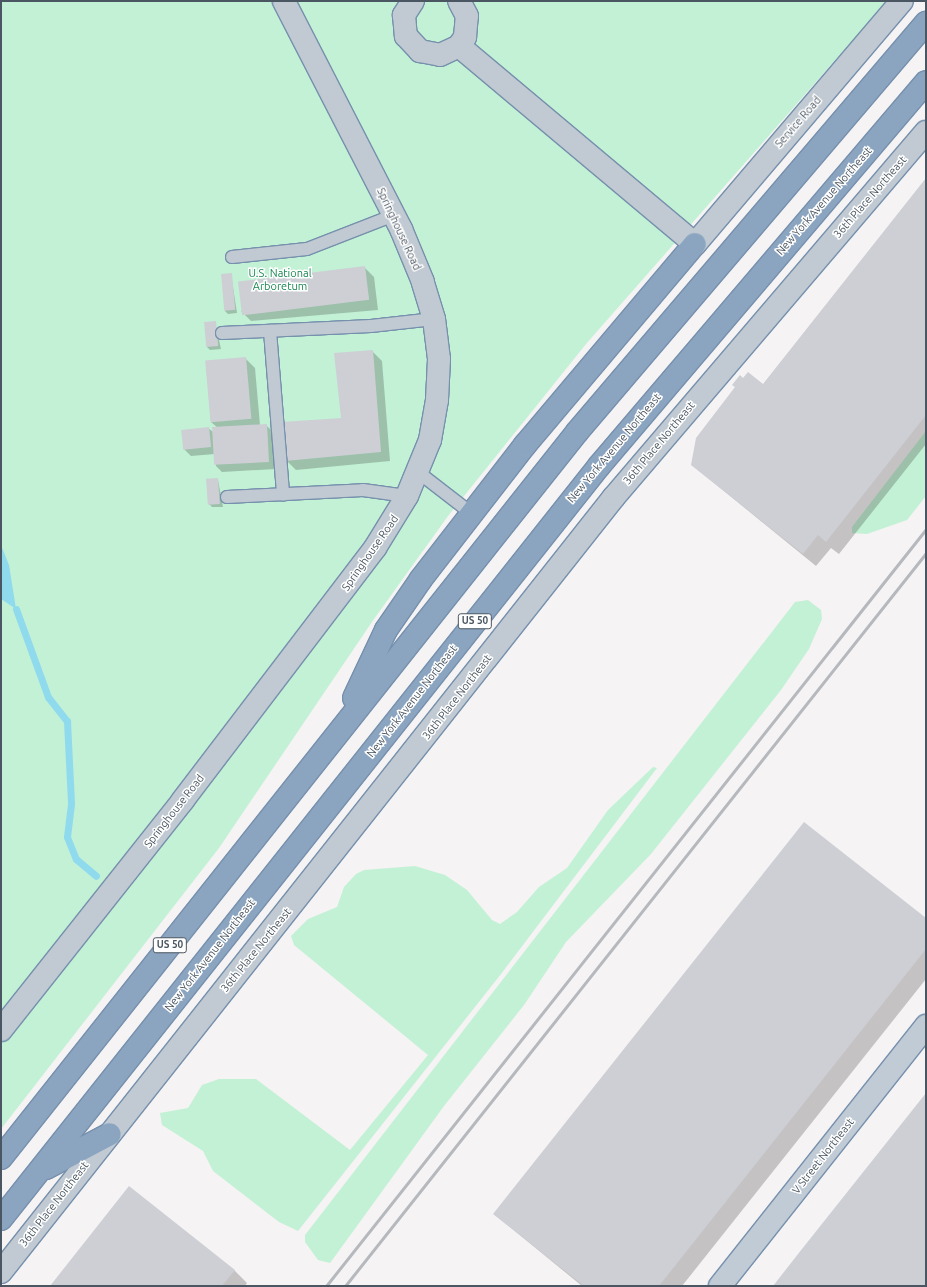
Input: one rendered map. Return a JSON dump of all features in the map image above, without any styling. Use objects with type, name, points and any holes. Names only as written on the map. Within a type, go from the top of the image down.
[{"type":"highway","name":"US 50","points":[[1,1158],[618,381],[926,23]]},
{"type":"highway","name":"New York Avenue Northeast","points":[[1,1219],[604,460],[926,82]]},
{"type":"highway","points":[[339,731],[386,630],[471,513],[695,244]]},
{"type":"highway","points":[[38,1172],[110,1134]]},
{"type":"street","name":"Springhouse Road","points":[[1,1030],[317,626],[379,542],[407,496],[418,472],[437,400],[438,359],[434,319],[419,270],[394,215],[284,1]]},
{"type":"street","points":[[409,2],[403,25],[415,48],[429,55],[440,55],[459,46],[468,27],[467,16],[459,1]]},
{"type":"street","name":"Service Road","points":[[695,244],[902,1]]},
{"type":"street","points":[[459,46],[695,244]]},
{"type":"street","name":"36th Place Northeast","points":[[1,1272],[619,491],[926,132]]},
{"type":"street","name":"V Street Northeast","points":[[720,1286],[926,1026]]},
{"type":"lane","points":[[232,256],[307,249],[394,215]]},
{"type":"lane","points":[[222,333],[434,319]]},
{"type":"lane","points":[[270,331],[283,494]]},
{"type":"lane","points":[[418,472],[471,513]]},
{"type":"lane","points":[[227,497],[363,490],[407,496]]},
{"type":"green space","name":"U.S. National Arboretum","points":[[1,1],[887,1],[586,344],[448,516],[374,619],[219,848],[1,1129]]},
{"type":"green space","points":[[926,431],[926,496],[907,520],[867,534],[852,533],[852,527]]},
{"type":"green space","points":[[808,600],[821,610],[822,619],[809,649],[781,690],[651,854],[566,942],[524,1005],[444,1106],[330,1263],[318,1260],[305,1242],[305,1235],[795,602]]},
{"type":"green space","points":[[653,767],[657,768],[501,974],[298,1231],[279,1222],[213,1171],[203,1151],[162,1125],[160,1113],[188,1108],[202,1085],[219,1079],[256,1079],[350,1150],[428,1055],[294,945],[291,936],[308,919],[337,907],[344,887],[356,874],[364,870],[415,866],[445,875],[467,890],[492,920],[500,924],[517,912],[539,887],[567,868],[608,810]]},
{"type":"water","points":[[1,545],[9,565],[16,609],[1,599]]},
{"type":"building","points":[[926,178],[926,415],[826,542],[818,535],[803,554],[691,465],[696,438],[735,387],[732,385],[740,375],[743,378],[748,372],[763,384]]},
{"type":"building","points":[[365,266],[369,300],[242,315],[238,282]]},
{"type":"building","points":[[232,273],[235,310],[224,311],[221,274]]},
{"type":"building","points":[[216,321],[218,346],[206,347],[204,322]]},
{"type":"building","points":[[373,350],[381,452],[285,461],[282,422],[341,418],[334,353]]},
{"type":"building","points":[[246,357],[251,419],[211,422],[205,361]]},
{"type":"building","points":[[267,424],[269,462],[214,465],[212,427]]},
{"type":"building","points":[[209,427],[211,447],[183,450],[181,430]]},
{"type":"building","points":[[218,478],[220,504],[208,505],[206,479]]},
{"type":"building","points":[[804,822],[926,918],[926,949],[659,1286],[584,1286],[493,1214]]},
{"type":"building","points":[[926,1093],[926,1286],[773,1286],[798,1254]]},
{"type":"building","points":[[129,1186],[235,1270],[222,1286],[50,1286]]},
{"type":"waterway","points":[[16,609],[48,697],[67,721],[71,804],[67,837],[76,859],[96,876]]},
{"type":"railway","points":[[326,1286],[926,529]]},
{"type":"railway","points":[[345,1286],[926,553]]}]
